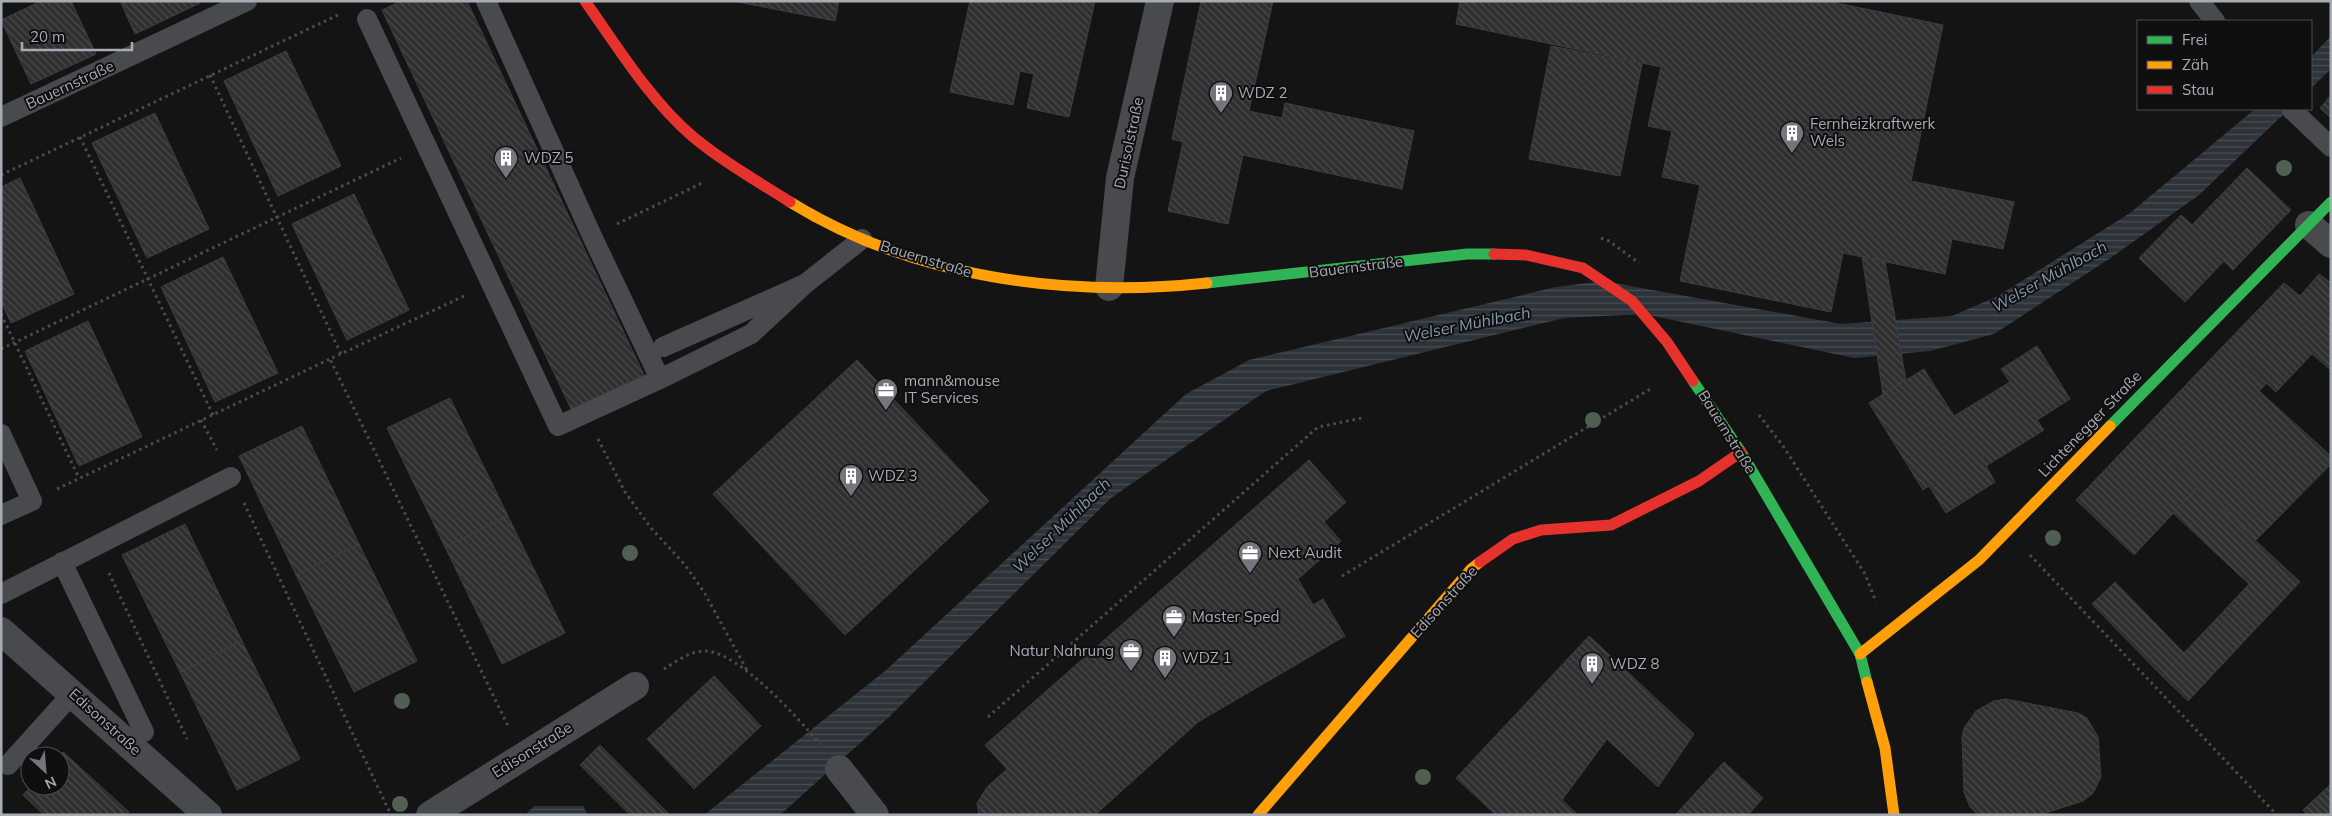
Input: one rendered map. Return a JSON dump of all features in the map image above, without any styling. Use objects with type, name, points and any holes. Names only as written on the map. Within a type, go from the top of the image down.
[{"type":"street","name":"Bauernstraße","points":[[586,1],[643,83],[691,136],[734,167],[794,204],[862,239],[950,269],[1028,283],[1109,287],[1178,286],[1467,254],[1526,255],[1583,268],[1632,301],[1667,342],[1741,452],[1860,654],[1885,748],[1894,815]]},
{"type":"street","name":"Durisolstraße","points":[[1109,287],[1120,178],[1160,1]]},
{"type":"street","name":"Lichtenegger Straße","points":[[1860,654],[1888,634],[1979,560],[2196,337],[2331,202]]},
{"type":"street","points":[[2309,225],[2331,244]]},
{"type":"street","name":"Edisonstraße","points":[[1258,815],[1471,569],[1513,539],[1531,533],[1541,530],[1612,525],[1699,481],[1741,452]]},
{"type":"street","name":"Edisonstraße","points":[[1,631],[208,815]]},
{"type":"street","name":"Edisonstraße","points":[[430,815],[635,686]]},
{"type":"street","points":[[840,769],[874,815]]},
{"type":"lane","name":"Bauernstraße","points":[[1,117],[247,1]]},
{"type":"lane","points":[[486,1],[592,236],[660,379]]},
{"type":"lane","points":[[2199,1],[2214,20]]},
{"type":"lane","points":[[367,19],[558,426],[751,334],[805,284],[862,239]]},
{"type":"lane","points":[[2297,115],[2331,147]]},
{"type":"lane","points":[[663,347],[805,284]]},
{"type":"lane","points":[[1,434],[32,501],[1,515]]},
{"type":"lane","points":[[1,594],[231,476]]},
{"type":"lane","points":[[62,562],[144,732]]},
{"type":"lane","points":[[8,765],[72,693]]},
{"type":"path","points":[[1,175],[361,4],[367,19]]},
{"type":"path","points":[[210,76],[341,354]]},
{"type":"path","points":[[80,137],[213,415]]},
{"type":"path","points":[[1,350],[427,146]]},
{"type":"path","points":[[592,236],[734,167]]},
{"type":"path","points":[[32,501],[491,284]]},
{"type":"path","points":[[1,314],[80,478]]},
{"type":"path","points":[[330,359],[523,756]]},
{"type":"path","points":[[1342,576],[1652,388]]},
{"type":"path","points":[[585,414],[625,492],[651,528],[685,565],[704,592],[748,672]]},
{"type":"path","points":[[988,717],[1318,427],[1362,418]]},
{"type":"path","points":[[201,420],[231,476],[390,815]]},
{"type":"path","points":[[2007,531],[2277,815]]},
{"type":"path","points":[[96,546],[187,739]]},
{"type":"path","points":[[635,686],[684,658],[704,651],[727,657],[748,672],[806,728]]},
{"type":"water","points":[[2331,36],[2331,69],[2312,87],[2312,56]]},
{"type":"water","name":"Welser Mühlbach","points":[[2254,110],[2288,110],[2199,195],[2109,259],[1994,334],[1930,351],[1854,358],[1644,314],[1564,318],[1266,391],[1111,498],[889,717],[780,815],[704,815],[885,671],[1186,394],[1249,360],[1556,287],[1603,281],[1841,324],[1952,316],[1998,296],[2130,213]]},
{"type":"water","points":[[534,806],[583,806],[588,815],[525,815]]},
{"type":"building","points":[[41,1],[71,1],[96,54],[31,84],[1,20]]},
{"type":"building","points":[[120,1],[199,1],[200,3],[135,34]]},
{"type":"building","name":"WDZ 5","points":[[401,1],[467,1],[644,375],[571,409],[382,10]]},
{"type":"building","points":[[733,1],[839,1],[835,21]]},
{"type":"building","points":[[970,1],[1095,1],[1069,117],[1027,108],[1034,74],[1020,71],[1013,105],[950,92]]},
{"type":"building","name":"WDZ 2","points":[[1201,1],[1273,1],[1249,111],[1282,118],[1285,103],[1414,131],[1402,189],[1243,155],[1228,224],[1168,211],[1183,142],[1172,139]]},
{"type":"building","name":"Fernheizkraftwerk Wels","points":[[1460,1],[1827,1],[1943,25],[1911,181],[2014,202],[2003,249],[1952,239],[1945,274],[1843,253],[1831,312],[1680,281],[1700,185],[1662,177],[1672,131],[1648,126],[1661,67],[1456,24]]},
{"type":"building","points":[[1551,46],[1642,64],[1620,176],[1529,159]]},
{"type":"building","points":[[286,51],[341,166],[278,196],[224,81]]},
{"type":"building","points":[[2331,95],[2331,118],[2320,108]]},
{"type":"building","points":[[155,113],[209,229],[147,258],[92,143]]},
{"type":"building","points":[[2247,168],[2291,210],[2233,270],[2224,261],[2185,302],[2139,258],[2181,215],[2192,225]]},
{"type":"building","points":[[20,178],[74,294],[11,323],[1,302],[1,187]]},
{"type":"building","points":[[354,194],[409,310],[347,340],[292,224]]},
{"type":"building","points":[[1862,256],[1885,261],[1906,380],[1883,394]]},
{"type":"building","points":[[223,257],[278,373],[215,402],[161,287]]},
{"type":"building","points":[[2319,274],[2331,283],[2331,370],[2312,354],[2276,392],[2225,344],[2284,283],[2300,296]]},
{"type":"building","points":[[88,321],[142,437],[79,466],[25,351]]},
{"type":"building","points":[[2225,344],[2266,384],[2259,391],[2331,456],[2331,464],[2256,540],[2141,432]]},
{"type":"building","points":[[2037,346],[2070,399],[2037,420],[2044,430],[1986,466],[1995,482],[1946,513],[1929,486],[1923,490],[1869,403],[1924,369],[1954,416],[2010,382],[2001,369]]},
{"type":"building","name":"WDZ 3","points":[[857,360],[989,501],[845,635],[713,494]]},
{"type":"building","points":[[450,398],[508,516],[445,547],[387,428]]},
{"type":"building","points":[[302,426],[359,544],[296,575],[239,456]]},
{"type":"building","points":[[2141,432],[2198,487],[2134,555],[2076,500]]},
{"type":"building","name":"WDZ 1","points":[[1309,460],[1346,502],[1324,522],[1341,541],[1298,579],[1313,605],[1323,599],[1345,636],[1198,722],[1095,815],[979,815],[977,803],[987,787],[1007,769],[985,745]]},
{"type":"building","points":[[2198,487],[2300,582],[2246,639],[2220,615],[2249,584],[2173,513]]},
{"type":"building","points":[[508,516],[565,633],[502,664],[445,547]]},
{"type":"building","points":[[185,524],[242,641],[180,672],[122,555]]},
{"type":"building","points":[[359,544],[417,661],[354,692],[296,575]]},
{"type":"building","points":[[2115,582],[2184,653],[2162,676],[2092,604]]},
{"type":"building","points":[[2220,615],[2246,639],[2188,701],[2162,676]]},
{"type":"building","name":"WDZ 8","points":[[1589,636],[1694,734],[1658,787],[1607,739],[1562,800],[1578,815],[1496,815],[1456,778]]},
{"type":"building","points":[[242,641],[300,759],[237,790],[180,672]]},
{"type":"building","points":[[714,676],[761,726],[694,789],[647,739]]},
{"type":"building","points":[[2006,699],[2078,713],[2087,718],[2098,737],[2101,777],[2093,793],[2083,801],[2039,815],[1978,815],[1970,807],[1964,792],[1962,738],[1964,728],[1976,711],[1994,701]]},
{"type":"building","points":[[600,745],[670,815],[630,815],[580,765]]},
{"type":"building","points":[[70,758],[129,812],[126,815],[44,815],[24,796],[70,796]]},
{"type":"building","points":[[1724,762],[1763,798],[1748,815],[1675,815]]},
{"type":"building","points":[[2331,784],[2331,815],[2307,815],[2303,810]]},
{"type":"traffic: fast","points":[[2110,426],[2331,202]]},
{"type":"traffic: fast","points":[[1207,283],[1467,254],[1494,254]]},
{"type":"traffic: fast","points":[[1693,381],[1741,452],[1860,654],[1867,682]]},
{"type":"traffic: slow","points":[[790,202],[837,228],[887,249],[939,265],[992,277],[1046,284],[1100,287],[1154,287],[1207,283]]},
{"type":"traffic: slow","points":[[1860,654],[1979,560],[2110,426]]},
{"type":"traffic: slow","points":[[1258,815],[1471,569],[1480,562]]},
{"type":"traffic: slow","points":[[1867,682],[1885,748],[1894,815]]},
{"type":"traffic: jam","points":[[585,1],[634,72],[676,121],[715,154],[790,202]]},
{"type":"traffic: jam","points":[[1494,254],[1526,255],[1583,268],[1632,301],[1667,342],[1693,381]]},
{"type":"traffic: jam","points":[[1480,562],[1513,539],[1541,530],[1611,525],[1699,481],[1741,452]]},
{"type":"place","name":"WDZ 2","points":[[1221,114]]},
{"type":"place","name":"Fernheizkraftwerk Wels","points":[[1792,154]]},
{"type":"place","name":"WDZ 5","points":[[506,179]]},
{"type":"place","name":"mann&mouse IT Services","points":[[886,411]]},
{"type":"place","name":"WDZ 3","points":[[851,497]]},
{"type":"place","name":"Next Audit","points":[[1250,574]]},
{"type":"place","name":"Master Sped","points":[[1174,638]]},
{"type":"place","name":"Natur Nahrung","points":[[1131,672]]},
{"type":"place","name":"WDZ 1","points":[[1165,679]]},
{"type":"place","name":"WDZ 8","points":[[1592,685]]}]
